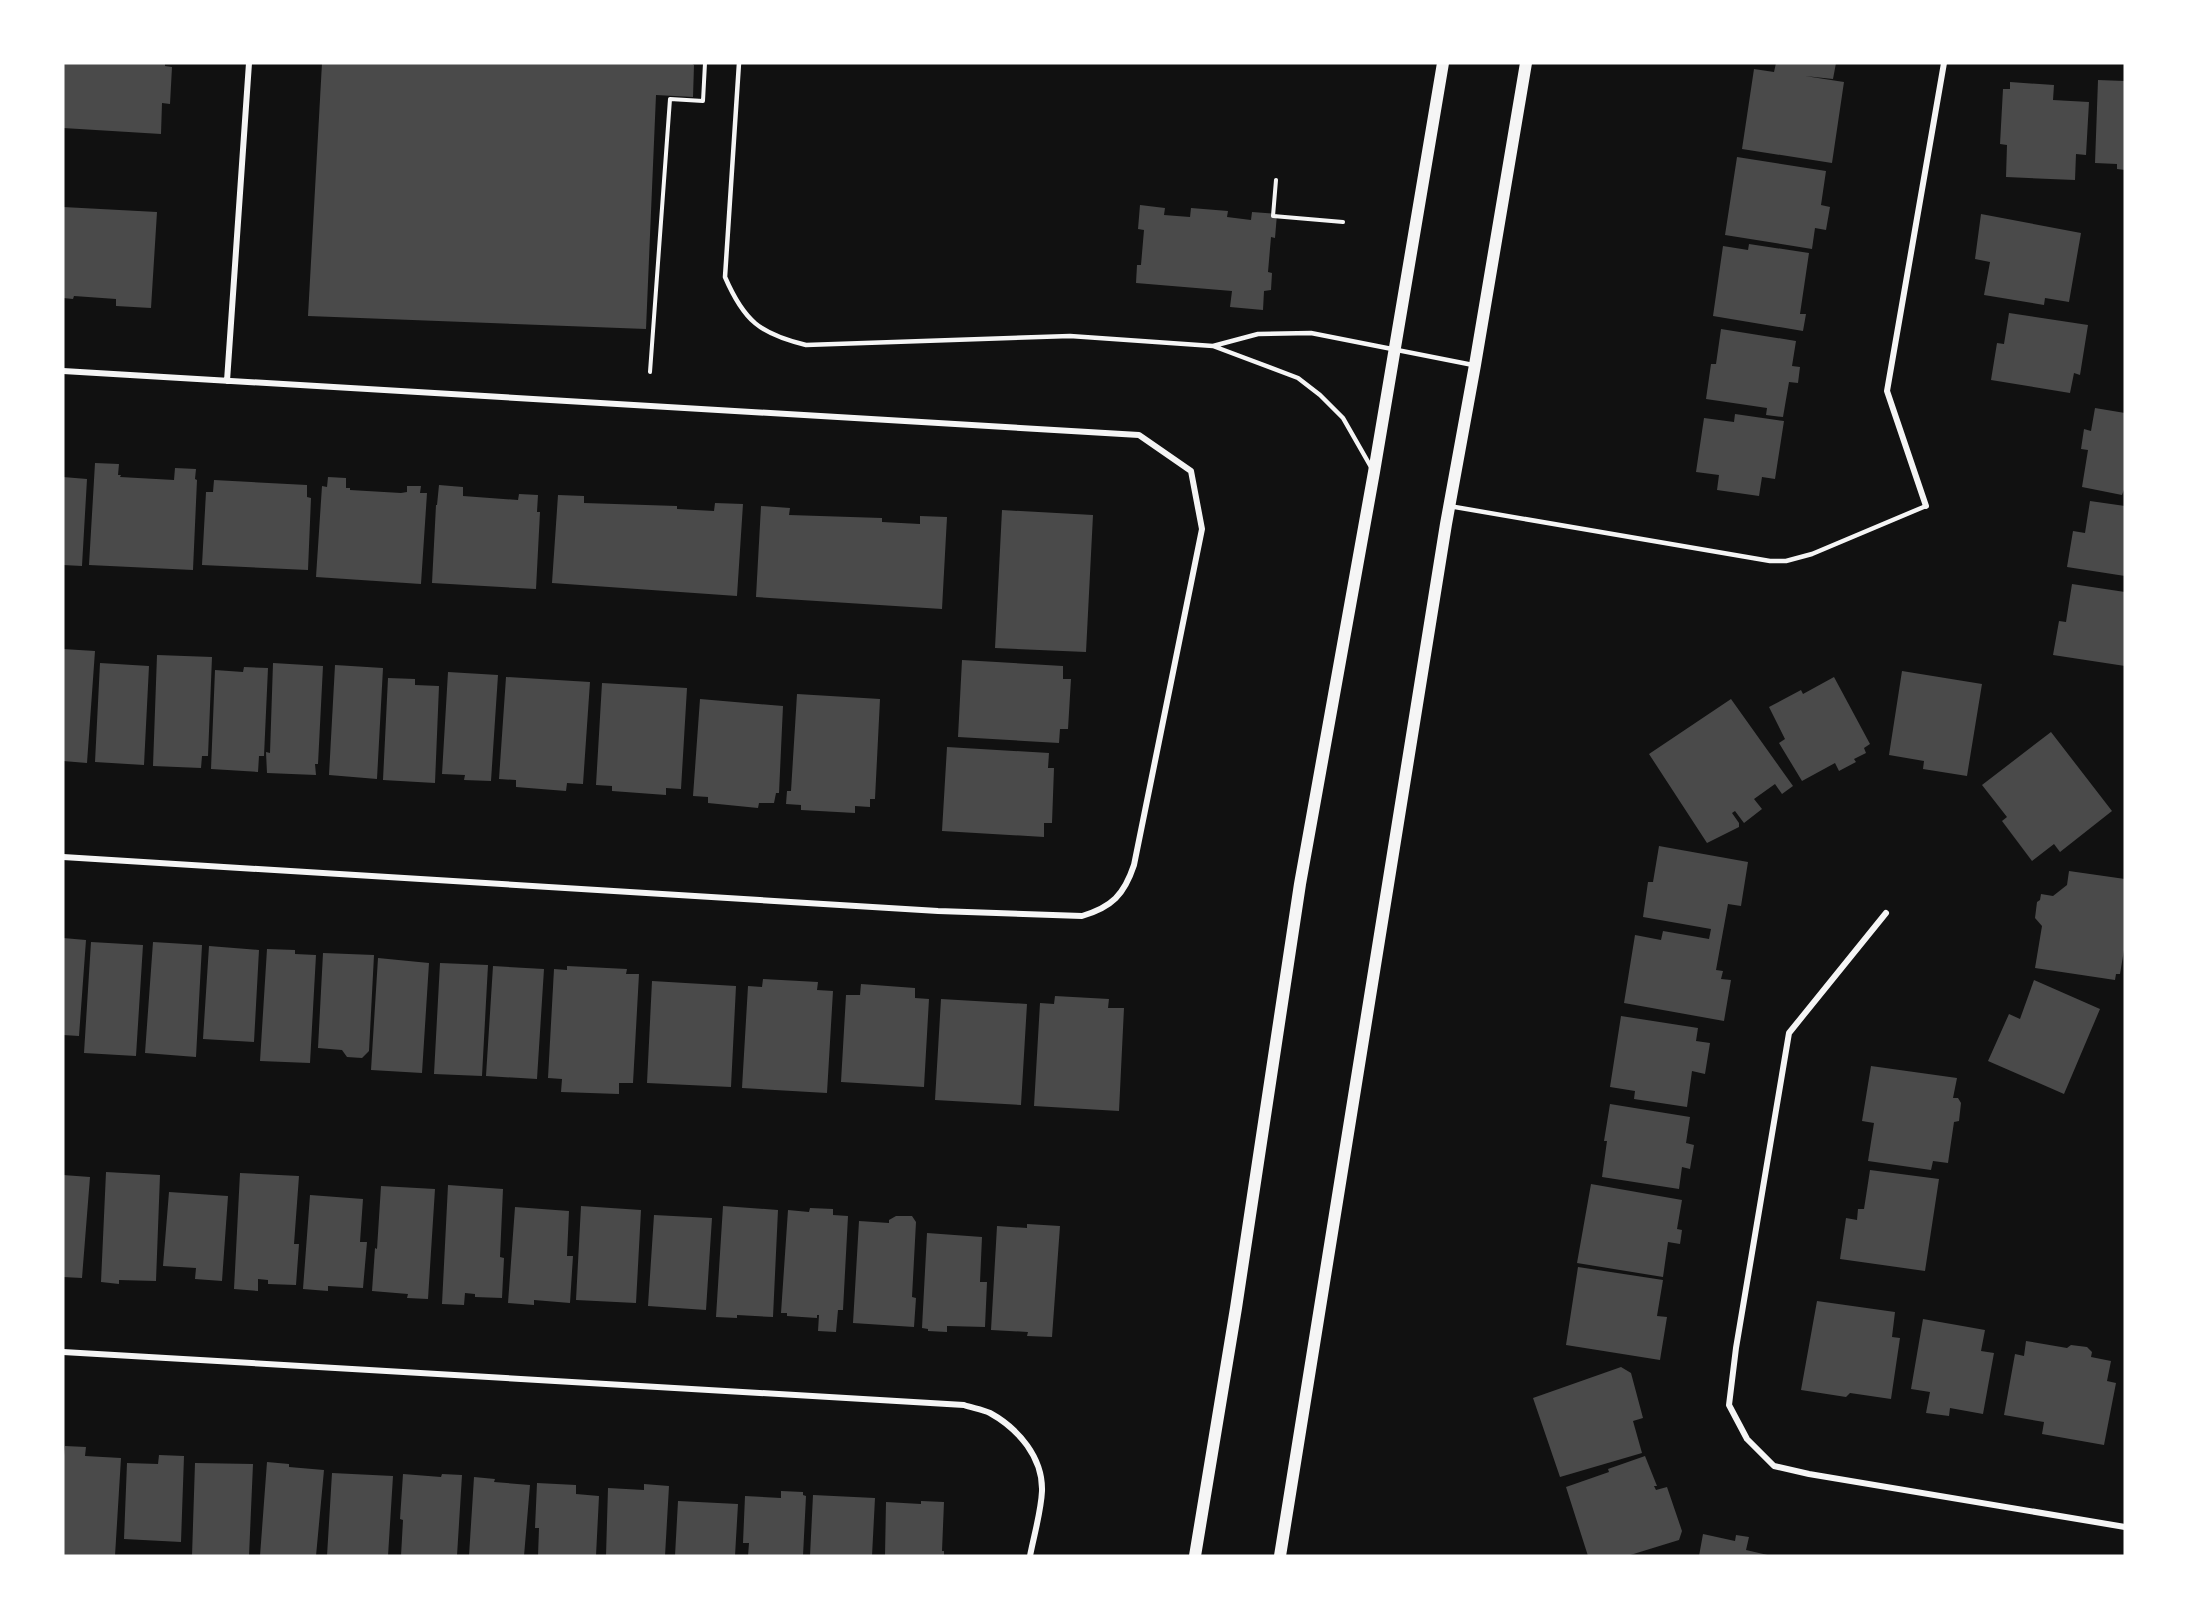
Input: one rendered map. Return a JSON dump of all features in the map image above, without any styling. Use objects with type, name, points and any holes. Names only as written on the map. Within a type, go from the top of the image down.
[{"type":"main road","points":[[1195,1556],[1236,1308],[1300,884],[1374,472],[1443,63]]},
{"type":"main road","points":[[1280,1556],[1449,506],[1526,63]]},
{"type":"street","points":[[226,381],[249,63]]},
{"type":"street","points":[[1926,506],[1887,391],[1944,63]]},
{"type":"street","points":[[63,371],[1139,435],[1191,471],[1202,529],[1138,848],[1128,883],[1117,899],[1101,910],[1082,916],[938,911],[63,857]]},
{"type":"street","points":[[1886,913],[1789,1033],[1736,1348],[1729,1405],[1747,1439],[1774,1466],[1809,1474],[2125,1527]]},
{"type":"street","points":[[63,1352],[964,1405],[989,1412],[1010,1426],[1026,1443],[1039,1465],[1042,1491],[1030,1556]]},
{"type":"lane","points":[[739,63],[725,278],[736,303],[755,324],[779,338],[806,345],[1070,336],[1213,346],[1298,378],[1320,395],[1343,418],[1374,472]]},
{"type":"lane","points":[[1213,346],[1258,334],[1311,333],[1475,365]]},
{"type":"lane","points":[[1449,506],[1754,560],[1786,561],[1825,549],[1926,506]]},
{"type":"path","points":[[650,372],[670,99],[703,101],[705,63]]},
{"type":"path","points":[[1276,180],[1273,216],[1343,222]]},
{"type":"building","points":[[63,63],[165,63],[165,66],[172,67],[170,104],[162,103],[161,134],[63,128]]},
{"type":"building","points":[[322,63],[691,63],[694,65],[693,97],[656,95],[646,329],[308,316]]},
{"type":"building","points":[[1776,63],[1836,63],[1833,79],[1805,76],[1844,82],[1832,163],[1742,149],[1754,69],[1774,72]]},
{"type":"building","points":[[2098,80],[2125,81],[2125,170],[2117,169],[2117,164],[2095,163]]},
{"type":"building","points":[[2010,82],[2054,85],[2053,100],[2089,102],[2086,155],[2076,154],[2075,180],[2006,177],[2007,145],[2000,144],[2003,89],[2010,89]]},
{"type":"building","points":[[1737,157],[1826,171],[1821,205],[1830,207],[1826,230],[1815,228],[1812,249],[1725,235]]},
{"type":"building","points":[[1140,205],[1165,208],[1164,215],[1190,217],[1191,208],[1228,211],[1227,217],[1251,220],[1252,212],[1277,214],[1275,238],[1271,237],[1268,272],[1272,273],[1271,290],[1264,291],[1263,310],[1230,307],[1232,291],[1136,283],[1137,265],[1141,265],[1144,230],[1138,229]]},
{"type":"building","points":[[63,207],[157,212],[151,308],[116,306],[116,299],[74,296],[73,299],[63,298]]},
{"type":"building","points":[[1981,214],[2081,233],[2069,302],[2045,298],[2044,305],[1984,295],[1990,262],[1975,259]]},
{"type":"building","points":[[1749,244],[1809,253],[1800,314],[1806,314],[1803,331],[1713,316],[1723,246],[1748,250]]},
{"type":"building","points":[[2009,313],[2088,325],[2080,375],[2074,373],[2070,393],[1991,380],[1997,343],[2004,344]]},
{"type":"building","points":[[1721,329],[1796,341],[1792,366],[1800,367],[1798,383],[1789,382],[1783,417],[1766,415],[1767,408],[1706,399],[1711,364],[1716,364]]},
{"type":"building","points":[[2095,408],[2125,413],[2125,487],[2122,495],[2082,487],[2088,450],[2081,449],[2084,429],[2091,431]]},
{"type":"building","points":[[1735,414],[1784,421],[1775,479],[1762,477],[1759,496],[1717,490],[1719,475],[1696,472],[1704,418],[1734,422]]},
{"type":"building","points":[[95,463],[119,464],[118,475],[121,475],[120,477],[174,480],[175,468],[196,469],[193,570],[89,565]]},
{"type":"building","points":[[63,477],[87,479],[82,566],[63,565]]},
{"type":"building","points":[[328,477],[346,478],[346,488],[350,490],[401,493],[407,492],[407,486],[421,486],[420,493],[427,493],[421,584],[316,577],[322,486],[327,487]]},
{"type":"building","points":[[214,480],[307,485],[307,497],[311,498],[308,570],[202,565],[206,492],[213,492]]},
{"type":"building","points":[[439,485],[463,487],[463,496],[518,500],[519,494],[538,495],[537,512],[540,512],[536,589],[432,583]]},
{"type":"building","points":[[558,495],[584,496],[584,503],[677,506],[677,509],[714,511],[715,503],[743,504],[737,596],[552,583]]},
{"type":"building","points":[[2090,501],[2125,506],[2125,576],[2067,567],[2073,531],[2085,533]]},
{"type":"building","points":[[761,506],[790,508],[789,515],[882,518],[882,522],[920,524],[920,516],[947,517],[942,609],[756,597]]},
{"type":"building","points":[[1002,510],[1093,515],[1086,652],[995,648]]},
{"type":"building","points":[[2072,584],[2125,592],[2125,666],[2053,655],[2059,621],[2066,622]]},
{"type":"building","points":[[63,649],[95,651],[87,763],[63,761]]},
{"type":"building","points":[[157,655],[212,657],[208,756],[202,756],[201,768],[153,766]]},
{"type":"building","points":[[962,660],[1063,666],[1063,679],[1071,679],[1068,729],[1060,729],[1059,743],[958,737]]},
{"type":"building","points":[[100,663],[149,666],[144,765],[95,762]]},
{"type":"building","points":[[273,663],[323,666],[316,775],[267,773],[266,752],[270,753]]},
{"type":"building","points":[[335,665],[383,668],[377,779],[329,775]]},
{"type":"building","points":[[244,667],[268,668],[264,756],[259,756],[258,772],[211,769],[215,670],[243,672]]},
{"type":"building","points":[[1902,671],[1982,684],[1967,776],[1923,769],[1924,761],[1889,755]]},
{"type":"building","points":[[448,672],[498,675],[491,781],[464,780],[465,775],[442,774]]},
{"type":"building","points":[[506,677],[590,682],[583,784],[567,783],[566,791],[516,787],[516,780],[499,779]]},
{"type":"building","points":[[1834,677],[1870,744],[1864,748],[1866,753],[1854,759],[1856,762],[1839,771],[1835,763],[1802,781],[1779,743],[1785,739],[1769,707],[1801,690],[1803,694]]},
{"type":"building","points":[[388,678],[415,679],[415,685],[439,686],[435,783],[383,780]]},
{"type":"building","points":[[602,683],[687,688],[681,789],[666,788],[666,795],[612,791],[612,786],[596,785]]},
{"type":"building","points":[[797,694],[880,699],[875,799],[870,799],[870,807],[855,806],[855,813],[801,810],[801,805],[786,804],[787,791],[791,791]]},
{"type":"building","points":[[700,699],[783,706],[779,793],[776,793],[774,803],[759,803],[758,808],[708,803],[708,797],[693,796]]},
{"type":"building","points":[[1731,699],[1793,786],[1782,794],[1775,784],[1754,799],[1762,809],[1744,823],[1735,811],[1732,813],[1739,827],[1707,843],[1649,754]]},
{"type":"building","points":[[2051,732],[2112,811],[2060,852],[2054,844],[2032,861],[2002,821],[2007,817],[1982,785]]},
{"type":"building","points":[[947,747],[1049,753],[1048,768],[1054,768],[1052,823],[1044,823],[1044,837],[942,831]]},
{"type":"building","points":[[1659,846],[1748,862],[1741,906],[1728,904],[1716,970],[1723,971],[1721,979],[1731,980],[1724,1021],[1624,1003],[1635,935],[1661,940],[1663,931],[1709,939],[1711,929],[1643,917],[1648,882],[1653,882]]},
{"type":"building","points":[[2069,871],[2125,879],[2125,944],[2120,974],[2116,974],[2115,980],[2035,968],[2042,926],[2035,918],[2037,902],[2041,894],[2053,896],[2067,885]]},
{"type":"building","points":[[63,938],[86,940],[79,1036],[63,1035]]},
{"type":"building","points":[[91,942],[143,945],[136,1056],[84,1053]]},
{"type":"building","points":[[153,942],[202,945],[196,1057],[145,1053]]},
{"type":"building","points":[[209,946],[259,950],[254,1042],[203,1039]]},
{"type":"building","points":[[267,949],[295,950],[295,954],[316,955],[310,1063],[260,1061]]},
{"type":"building","points":[[323,953],[374,955],[369,1051],[362,1058],[347,1057],[342,1050],[318,1048]]},
{"type":"building","points":[[378,958],[429,963],[422,1073],[371,1070]]},
{"type":"building","points":[[440,963],[488,965],[482,1076],[434,1074]]},
{"type":"building","points":[[493,966],[544,969],[537,1079],[486,1076]]},
{"type":"building","points":[[567,966],[627,969],[626,974],[639,974],[633,1083],[619,1083],[619,1094],[561,1092],[562,1079],[548,1078],[554,969],[567,970]]},
{"type":"building","points":[[763,979],[818,982],[817,990],[833,991],[827,1093],[742,1088],[748,986],[762,987]]},
{"type":"building","points":[[2034,980],[2100,1009],[2064,1094],[1988,1061],[2009,1014],[2020,1019]]},
{"type":"building","points":[[652,981],[736,986],[731,1087],[647,1083]]},
{"type":"building","points":[[861,984],[915,988],[915,998],[929,999],[924,1087],[841,1082],[846,995],[860,995]]},
{"type":"building","points":[[1055,996],[1109,999],[1108,1008],[1124,1008],[1119,1111],[1034,1106],[1040,1003],[1054,1004]]},
{"type":"building","points":[[941,999],[1027,1004],[1021,1105],[935,1100]]},
{"type":"building","points":[[1621,1016],[1698,1028],[1696,1041],[1710,1043],[1705,1074],[1692,1071],[1687,1107],[1634,1099],[1635,1091],[1610,1087]]},
{"type":"building","points":[[1871,1066],[1957,1078],[1953,1098],[1958,1098],[1961,1103],[1959,1121],[1954,1122],[1948,1163],[1933,1161],[1931,1170],[1868,1161],[1874,1123],[1862,1121]]},
{"type":"building","points":[[1610,1104],[1690,1117],[1686,1143],[1694,1145],[1690,1169],[1682,1167],[1679,1189],[1602,1177],[1607,1141],[1604,1141]]},
{"type":"building","points":[[1870,1170],[1939,1179],[1925,1271],[1840,1259],[1846,1218],[1857,1220],[1858,1209],[1864,1209]]},
{"type":"building","points":[[106,1172],[160,1175],[156,1281],[119,1280],[119,1284],[101,1282]]},
{"type":"building","points":[[240,1173],[299,1176],[294,1244],[299,1244],[296,1285],[268,1284],[268,1280],[258,1279],[258,1291],[234,1289]]},
{"type":"building","points":[[63,1175],[90,1177],[82,1278],[63,1277]]},
{"type":"building","points":[[1591,1184],[1682,1200],[1677,1229],[1682,1230],[1680,1244],[1668,1242],[1663,1277],[1577,1263]]},
{"type":"building","points":[[448,1185],[503,1189],[500,1257],[504,1258],[502,1298],[475,1297],[475,1294],[465,1293],[464,1305],[442,1304]]},
{"type":"building","points":[[381,1186],[435,1189],[428,1299],[407,1298],[408,1294],[372,1291]]},
{"type":"building","points":[[169,1192],[228,1196],[222,1281],[195,1279],[196,1268],[163,1266]]},
{"type":"building","points":[[310,1195],[363,1199],[360,1242],[367,1242],[363,1288],[328,1286],[328,1291],[303,1289]]},
{"type":"building","points":[[581,1206],[641,1210],[636,1303],[576,1300]]},
{"type":"building","points":[[723,1206],[778,1210],[773,1317],[737,1315],[737,1318],[716,1317]]},
{"type":"building","points":[[515,1207],[569,1211],[567,1256],[573,1256],[570,1303],[534,1300],[534,1305],[508,1303]]},
{"type":"building","points":[[810,1208],[833,1209],[833,1215],[848,1216],[843,1310],[838,1310],[836,1332],[818,1331],[819,1315],[817,1318],[787,1316],[787,1313],[781,1313],[788,1210],[809,1212]]},
{"type":"building","points":[[654,1215],[712,1218],[706,1310],[648,1306]]},
{"type":"building","points":[[896,1216],[912,1216],[916,1222],[912,1297],[916,1298],[914,1327],[853,1323],[859,1221],[889,1223],[889,1220]]},
{"type":"building","points":[[1027,1224],[1060,1226],[1052,1337],[1027,1336],[1028,1332],[991,1330],[997,1226],[1027,1228]]},
{"type":"building","points":[[927,1233],[982,1237],[980,1282],[987,1282],[985,1327],[947,1326],[947,1332],[928,1331],[922,1328]]},
{"type":"building","points":[[1578,1267],[1663,1280],[1657,1316],[1667,1317],[1660,1360],[1566,1345]]},
{"type":"building","points":[[1817,1301],[1895,1312],[1892,1337],[1900,1338],[1891,1399],[1850,1393],[1846,1397],[1801,1390]]},
{"type":"building","points":[[1923,1319],[1985,1330],[1981,1351],[1994,1353],[1983,1414],[1950,1408],[1949,1416],[1926,1413],[1930,1392],[1911,1389]]},
{"type":"building","points":[[2026,1341],[2067,1348],[2071,1345],[2087,1347],[2092,1352],[2091,1357],[2111,1361],[2107,1381],[2116,1383],[2104,1445],[2042,1434],[2044,1422],[2004,1415],[2015,1354],[2024,1356]]},
{"type":"building","points":[[1621,1367],[1631,1373],[1643,1418],[1633,1421],[1642,1453],[1560,1477],[1533,1398]]},
{"type":"building","points":[[65,1446],[86,1447],[85,1456],[121,1458],[115,1556],[63,1556]]},
{"type":"building","points":[[159,1455],[184,1456],[181,1542],[124,1539],[127,1463],[158,1464]]},
{"type":"building","points":[[1645,1456],[1657,1486],[1654,1486],[1656,1490],[1667,1487],[1682,1531],[1679,1540],[1627,1556],[1588,1556],[1566,1487]]},
{"type":"building","points":[[267,1462],[289,1464],[289,1467],[324,1470],[316,1556],[260,1556]]},
{"type":"building","points":[[195,1463],[253,1464],[249,1556],[192,1556]]},
{"type":"building","points":[[332,1473],[393,1476],[388,1556],[327,1556]]},
{"type":"building","points":[[403,1474],[441,1477],[442,1474],[462,1475],[457,1556],[401,1556],[403,1520],[400,1519]]},
{"type":"building","points":[[474,1477],[495,1479],[494,1482],[530,1485],[524,1556],[469,1556]]},
{"type":"building","points":[[537,1483],[576,1485],[576,1494],[599,1496],[596,1556],[538,1556],[539,1528],[535,1528]]},
{"type":"building","points":[[644,1484],[669,1486],[665,1556],[606,1556],[608,1488],[644,1490]]},
{"type":"building","points":[[781,1491],[803,1492],[806,1496],[803,1556],[748,1556],[749,1543],[743,1543],[745,1496],[781,1498]]},
{"type":"building","points":[[813,1495],[875,1498],[872,1556],[810,1556]]},
{"type":"building","points":[[678,1501],[738,1504],[735,1556],[675,1556]]},
{"type":"building","points":[[921,1501],[944,1502],[942,1551],[944,1551],[944,1556],[885,1556],[886,1502],[921,1504]]},
{"type":"building","points":[[1703,1534],[1735,1541],[1736,1535],[1749,1537],[1746,1550],[1772,1556],[1699,1556]]}]
